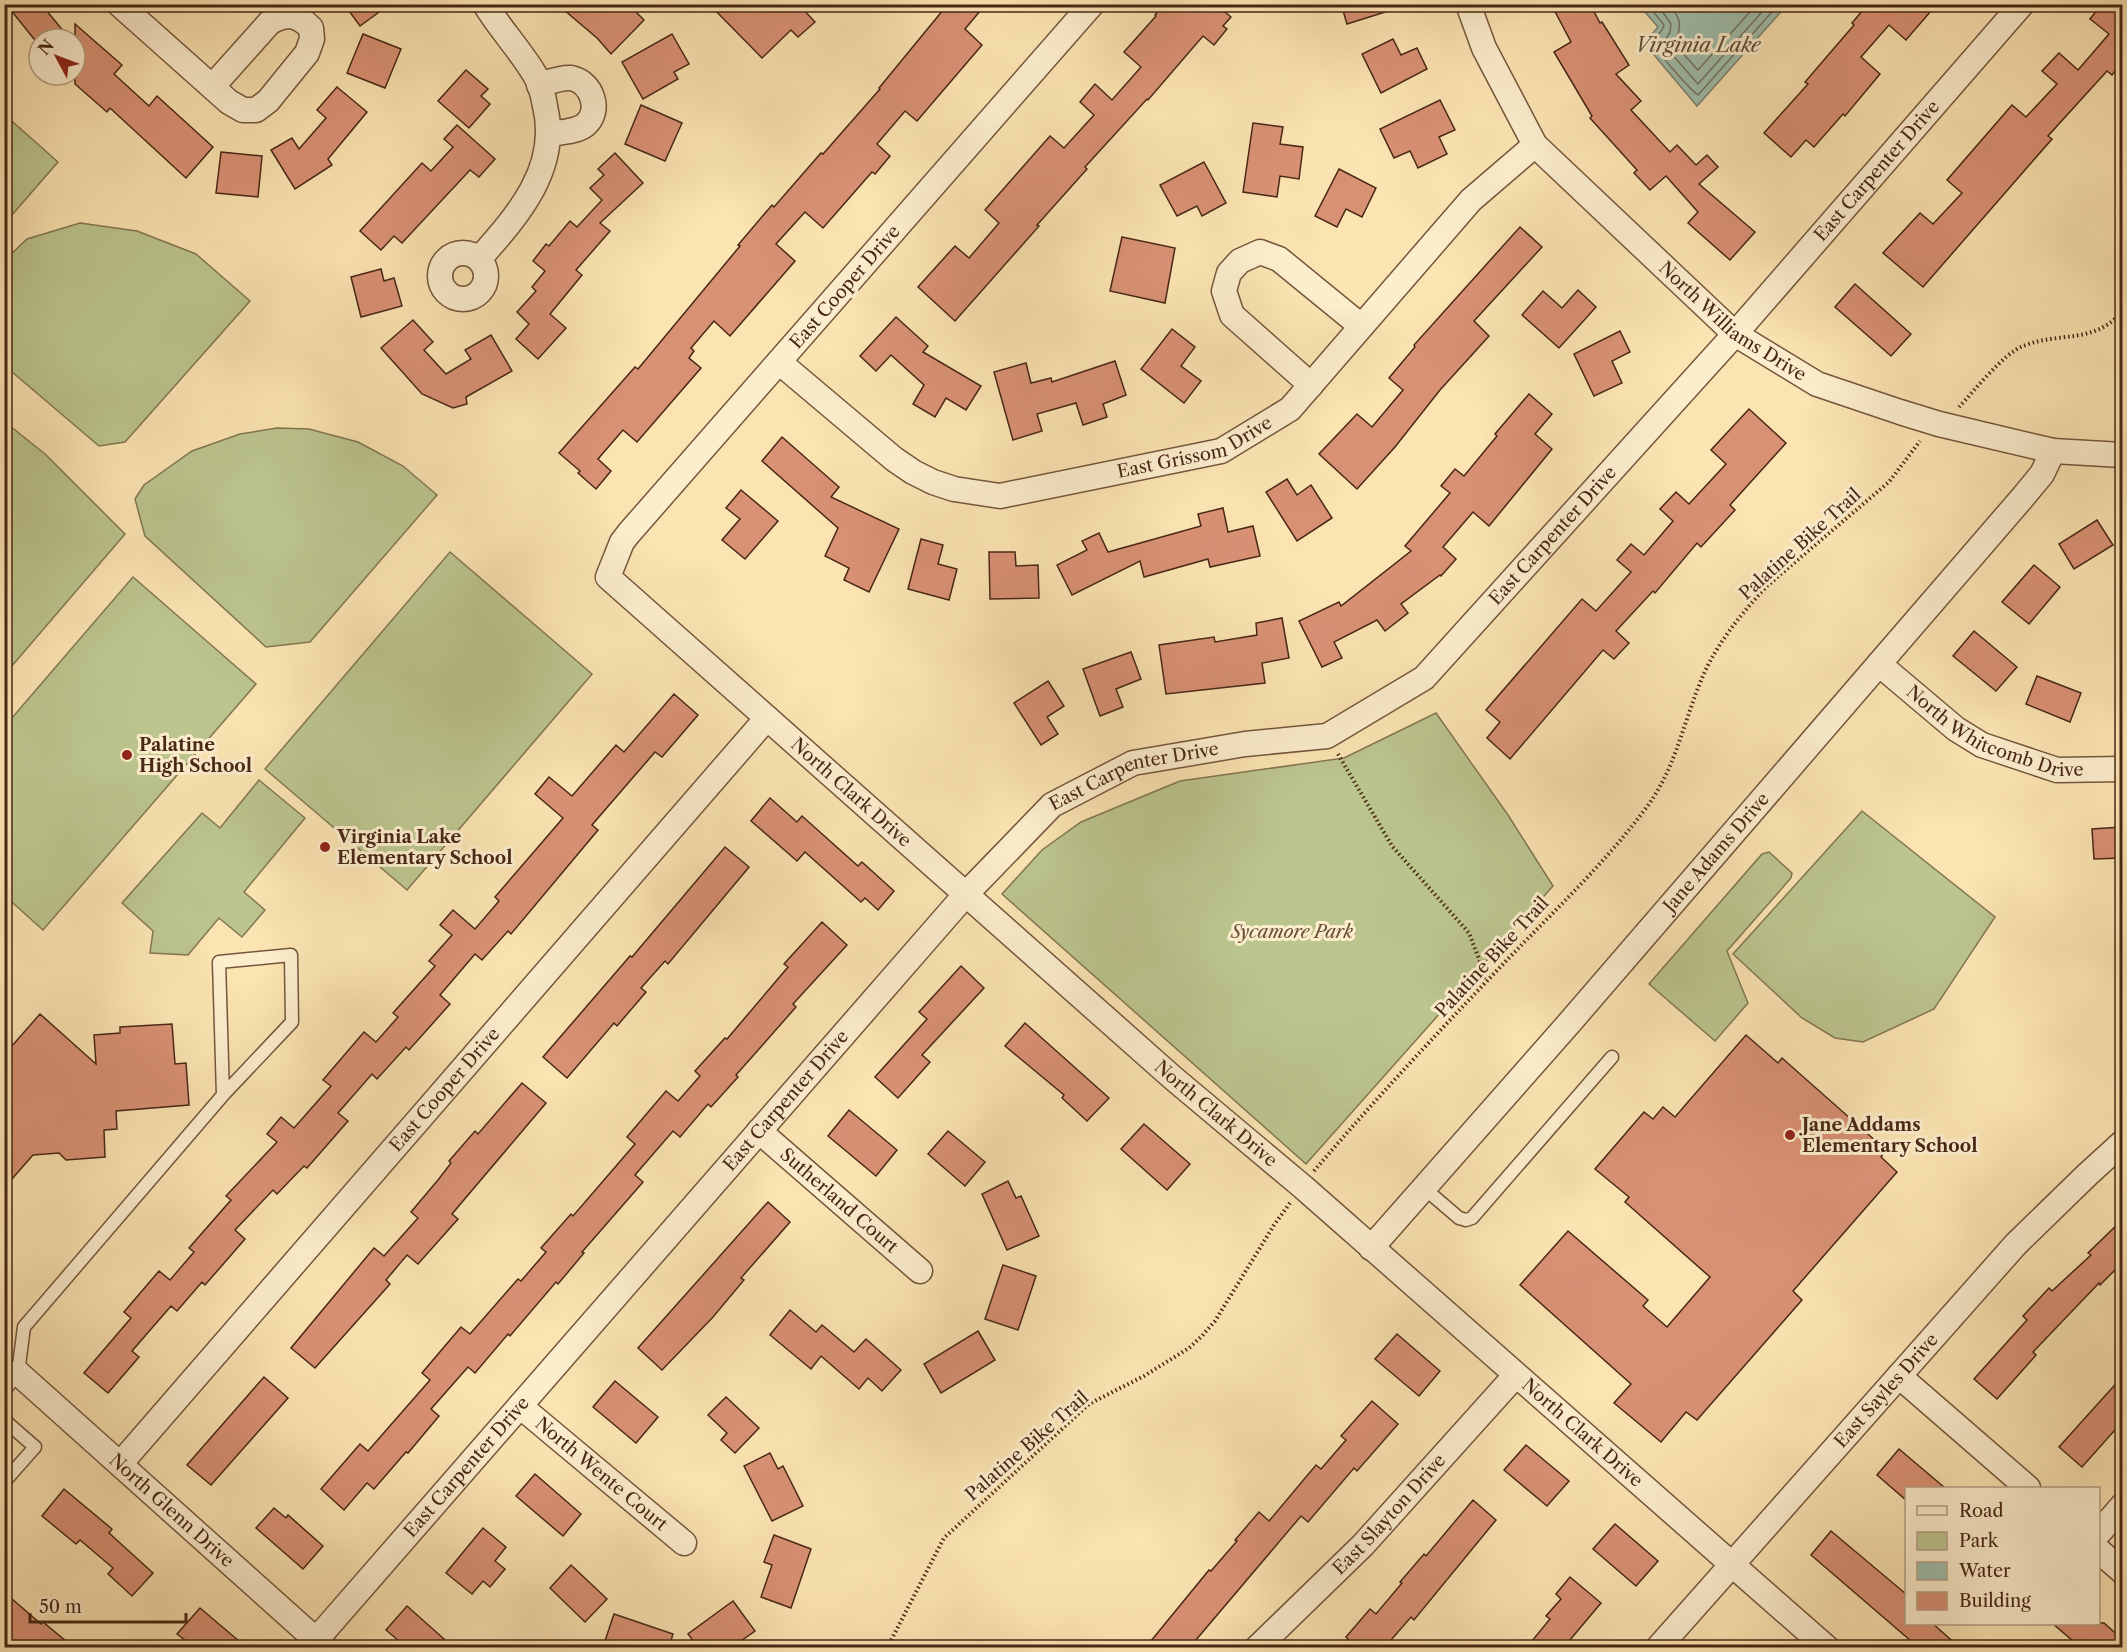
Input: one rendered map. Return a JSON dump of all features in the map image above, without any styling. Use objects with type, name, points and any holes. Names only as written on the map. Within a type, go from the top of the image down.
[{"type":"street","points":[[119,4],[212,87]]},
{"type":"street","points":[[480,258],[524,206],[537,183],[549,134],[546,111],[536,77],[500,29],[485,4]]},
{"type":"street","name":"East Cooper Drive","points":[[608,577],[622,542],[629,533],[1092,4]]},
{"type":"street","name":"North Williams Drive","points":[[1468,4],[1484,48],[1534,145],[1735,334],[1817,384],[1939,424],[2054,451],[2122,455]]},
{"type":"street","name":"East Carpenter Drive","points":[[316,1645],[520,1406],[966,894],[1052,805],[1133,763],[1245,744],[1327,736],[1424,678],[1735,334],[2022,4]]},
{"type":"street","points":[[539,85],[563,78],[572,78],[587,87],[594,103],[590,119],[584,126],[575,130],[549,134]]},
{"type":"street","name":"East Grissom Drive","points":[[779,362],[894,459],[913,472],[954,489],[1000,496],[1221,452],[1290,409],[1470,200],[1534,145]]},
{"type":"street","points":[[1311,385],[1232,315],[1224,291],[1229,273],[1240,261],[1260,252],[1279,259],[1361,326]]},
{"type":"street","name":"Jane Adams Drive","points":[[1371,1248],[1571,1022],[2023,497],[2042,474],[2054,451]]},
{"type":"street","name":"North Clark Drive","points":[[608,577],[1173,1078],[1303,1187],[1515,1376],[1827,1647]]},
{"type":"street","name":"North Whitcomb Drive","points":[[1879,664],[1956,729],[1982,745],[2057,770],[2122,769]]},
{"type":"street","name":"East Cooper Drive","points":[[121,1463],[767,718]]},
{"type":"street","name":"Sutherland Court","points":[[759,1131],[920,1271]]},
{"type":"street","name":"East Sayles Drive","points":[[1658,1647],[2016,1244],[2122,1143]]},
{"type":"street","name":"East Slayton Drive","points":[[1257,1647],[1364,1545],[1515,1376]]},
{"type":"street","points":[[1899,1376],[2027,1487]]},
{"type":"street","name":"North Glenn Drive","points":[[11,1382],[121,1463],[316,1645]]},
{"type":"street","name":"North Wente Court","points":[[520,1406],[684,1543]]},
{"type":"street","points":[[2100,1532],[2122,1506]]},
{"type":"street","points":[[2100,1552],[2122,1571]]},
{"type":"lane","points":[[11,1382],[24,1327],[223,1095],[292,1022],[291,955],[219,962],[223,1095]]},
{"type":"lane","points":[[1424,1188],[1459,1218],[1466,1220],[1472,1218],[1612,1057]]},
{"type":"lane","points":[[4,1420],[35,1447],[4,1482]]},
{"type":"path","name":"Palatine Bike Trail","points":[[887,1647],[944,1538],[1089,1404],[1144,1376],[1189,1348],[1202,1336],[1215,1321],[1274,1225],[1315,1170],[1485,983],[1617,843],[1653,798],[1671,766],[1700,682],[1718,649],[1741,616],[1767,586],[1889,482],[1920,440],[1959,408],[2009,354],[2021,346],[2042,340],[2088,334],[2112,323],[2122,312]]},
{"type":"path","points":[[1327,736],[1392,846],[1469,933],[1485,983]]},
{"type":"green space","points":[[5,115],[58,162],[5,223]]},
{"type":"green space","points":[[80,223],[137,231],[196,254],[250,301],[125,442],[99,446],[5,366],[5,260],[27,239]]},
{"type":"green space","points":[[5,422],[45,454],[125,534],[5,674]]},
{"type":"green space","points":[[277,428],[309,429],[358,442],[403,466],[437,495],[310,642],[266,647],[145,536],[135,499],[144,485],[192,451],[240,434]]},
{"type":"green space","points":[[450,552],[592,674],[407,890],[265,769]]},
{"type":"green space","points":[[133,577],[256,684],[43,930],[5,896],[5,726]]},
{"type":"green space","name":"Sycamore Park","points":[[1436,713],[1508,815],[1553,886],[1306,1164],[1002,894],[1042,850],[1081,822],[1180,781],[1344,758]]},
{"type":"green space","points":[[259,780],[305,818],[244,892],[265,910],[242,937],[219,918],[188,955],[150,953],[153,931],[122,903],[202,813],[220,828]]},
{"type":"green space","points":[[1862,811],[1995,917],[1934,1009],[1863,1042],[1835,1038],[1802,1018],[1733,954]]},
{"type":"green space","points":[[1769,852],[1792,873],[1791,878],[1727,951],[1748,1003],[1715,1041],[1649,984],[1762,854]]},
{"type":"water","name":"Virginia Lake","points":[[1639,5],[1787,5],[1697,106],[1655,56],[1646,41],[1658,27]]},
{"type":"building","points":[[6,4],[41,4],[60,27],[27,27],[27,30]]},
{"type":"building","points":[[344,4],[390,4],[360,26]]},
{"type":"building","points":[[557,4],[628,4],[644,20],[611,54],[597,38]]},
{"type":"building","points":[[709,4],[798,4],[815,22],[798,37],[791,30],[762,58]]},
{"type":"building","points":[[948,4],[986,4],[965,29],[982,45],[917,121],[905,111],[877,144],[890,156],[875,174],[872,172],[823,228],[805,212],[776,244],[795,261],[730,336],[714,321],[691,348],[694,351],[689,358],[701,368],[637,442],[623,430],[598,459],[611,471],[596,489],[559,453],[635,367],[638,369],[740,246],[738,245],[880,89]]},
{"type":"building","points":[[1164,4],[1231,4],[1225,12],[1231,17],[1223,26],[1227,29],[1214,45],[1203,36],[1148,100],[1085,167],[1087,169],[1037,225],[1039,226],[955,321],[918,287],[955,246],[969,258],[999,223],[985,210],[1050,136],[1064,148],[1094,115],[1080,102],[1095,84],[1112,100],[1141,67],[1124,52]]},
{"type":"building","points":[[1341,4],[1397,4],[1398,8],[1347,24]]},
{"type":"building","points":[[1551,4],[1590,4],[1600,23],[1602,22],[1629,65],[1616,74],[1641,101],[1631,110],[1670,152],[1677,145],[1696,165],[1707,155],[1718,167],[1699,184],[1755,232],[1730,260],[1688,223],[1698,212],[1666,176],[1650,190],[1634,173],[1637,170],[1590,118],[1592,116],[1554,52],[1571,42]]},
{"type":"building","points":[[1868,4],[1937,4],[1906,40],[1889,25],[1861,57],[1880,74],[1845,116],[1843,114],[1814,147],[1806,140],[1791,157],[1764,133],[1808,84],[1805,82],[1854,25],[1852,23]]},
{"type":"building","points":[[2102,4],[2114,4],[2122,12],[2122,62],[2112,75],[2107,71],[2048,136],[2052,139],[1923,287],[1883,253],[1920,213],[1933,224],[1962,193],[1947,180],[2012,105],[2026,117],[2057,84],[2042,71],[2059,53],[2078,70],[2109,34],[2090,19]]},
{"type":"building","points":[[87,34],[122,65],[114,74],[149,106],[157,96],[213,147],[186,178],[110,108],[107,112],[78,87],[87,87]]},
{"type":"building","points":[[363,34],[401,49],[385,88],[347,73]]},
{"type":"building","points":[[672,34],[689,64],[674,72],[678,79],[643,99],[622,62]]},
{"type":"building","points":[[1393,39],[1401,55],[1417,48],[1427,69],[1381,93],[1362,54]]},
{"type":"building","points":[[466,70],[488,89],[481,96],[490,104],[469,128],[438,101]]},
{"type":"building","points":[[337,87],[367,112],[328,159],[332,165],[295,189],[271,150],[292,138],[299,149],[326,118],[317,110]]},
{"type":"building","points":[[1440,100],[1455,130],[1439,137],[1447,154],[1418,168],[1410,151],[1394,158],[1380,129]]},
{"type":"building","points":[[641,105],[682,123],[665,161],[625,144]]},
{"type":"building","points":[[1253,123],[1283,127],[1280,144],[1303,147],[1299,179],[1280,176],[1277,197],[1243,192]]},
{"type":"building","points":[[457,125],[495,159],[479,177],[470,170],[402,243],[394,236],[381,250],[360,231],[422,163],[431,171],[453,147],[444,139]]},
{"type":"building","points":[[221,152],[262,156],[258,197],[216,193]]},
{"type":"building","points":[[615,153],[643,183],[600,223],[610,231],[576,270],[582,275],[550,314],[566,328],[538,359],[516,339],[529,324],[517,312],[536,291],[532,287],[545,271],[533,261],[546,244],[549,246],[570,221],[577,227],[602,200],[590,188],[604,175],[598,169]]},
{"type":"building","points":[[1204,162],[1226,203],[1202,216],[1197,206],[1177,216],[1160,185]]},
{"type":"building","points":[[1339,169],[1376,188],[1362,217],[1346,209],[1337,227],[1315,216]]},
{"type":"building","points":[[1520,227],[1542,247],[1474,321],[1489,336],[1440,390],[1395,447],[1357,489],[1319,454],[1357,414],[1372,427],[1403,390],[1389,378],[1415,347],[1414,345]]},
{"type":"building","points":[[1122,237],[1175,248],[1165,303],[1110,291]]},
{"type":"building","points":[[381,269],[384,281],[394,278],[402,306],[361,317],[351,277]]},
{"type":"building","points":[[1855,284],[1911,334],[1891,356],[1835,307]]},
{"type":"building","points":[[1578,290],[1596,307],[1559,348],[1522,315],[1543,291],[1562,308]]},
{"type":"building","points":[[896,317],[928,346],[923,352],[981,386],[966,410],[946,398],[935,417],[913,404],[924,385],[891,355],[876,371],[860,356]]},
{"type":"building","points":[[413,320],[433,342],[424,350],[446,374],[471,359],[465,350],[491,335],[512,371],[466,397],[467,404],[453,408],[422,394],[381,348]]},
{"type":"building","points":[[1172,329],[1195,347],[1181,366],[1201,381],[1184,403],[1141,369]]},
{"type":"building","points":[[1620,331],[1630,352],[1612,361],[1622,383],[1594,396],[1574,354]]},
{"type":"building","points":[[1115,361],[1126,395],[1103,404],[1107,417],[1083,425],[1076,403],[1037,414],[1042,431],[1013,440],[994,372],[1026,363],[1031,383],[1051,378],[1052,382]]},
{"type":"building","points":[[1529,394],[1552,414],[1535,434],[1552,449],[1489,526],[1473,512],[1443,547],[1456,559],[1441,576],[1401,604],[1408,613],[1385,631],[1377,620],[1334,642],[1342,658],[1322,667],[1299,621],[1339,602],[1341,606],[1411,551],[1405,546],[1450,493],[1441,486],[1455,469],[1464,476]]},
{"type":"building","points":[[1749,409],[1786,443],[1730,505],[1735,510],[1701,547],[1697,543],[1655,593],[1653,591],[1616,631],[1629,643],[1614,659],[1603,650],[1510,759],[1487,738],[1500,722],[1486,710],[1582,599],[1596,611],[1631,572],[1617,560],[1631,544],[1644,555],[1673,521],[1660,509],[1676,492],[1689,504],[1726,464],[1711,450]]},
{"type":"building","points":[[782,437],[839,487],[831,497],[899,529],[869,592],[844,580],[849,568],[825,556],[838,528],[762,461]]},
{"type":"building","points":[[1287,479],[1297,495],[1311,485],[1332,518],[1297,541],[1266,492]]},
{"type":"building","points":[[741,490],[778,521],[745,559],[722,540],[740,519],[726,508]]},
{"type":"building","points":[[1223,508],[1228,532],[1253,526],[1260,556],[1210,567],[1208,559],[1144,577],[1140,561],[1072,595],[1057,565],[1087,550],[1082,541],[1099,533],[1108,552],[1201,526],[1198,514]]},
{"type":"building","points":[[2097,520],[2113,545],[2074,569],[2059,544]]},
{"type":"building","points":[[921,539],[943,545],[938,564],[957,569],[949,600],[908,589]]},
{"type":"building","points":[[989,552],[1015,552],[1016,566],[1038,565],[1039,598],[990,599]]},
{"type":"building","points":[[2034,565],[2060,587],[2029,624],[2002,602]]},
{"type":"building","points":[[1282,618],[1289,658],[1262,663],[1265,683],[1166,694],[1159,645],[1214,637],[1215,642],[1257,635],[1256,623]]},
{"type":"building","points":[[1974,631],[2017,667],[1996,691],[1953,656]]},
{"type":"building","points":[[1131,652],[1141,679],[1116,689],[1123,707],[1100,716],[1083,669]]},
{"type":"building","points":[[2037,676],[2081,693],[2070,722],[2026,704]]},
{"type":"building","points":[[1048,681],[1064,706],[1047,717],[1058,734],[1041,745],[1014,703]]},
{"type":"building","points":[[674,694],[698,715],[662,757],[655,752],[592,825],[598,830],[511,934],[508,931],[482,960],[475,954],[440,995],[450,1004],[409,1050],[406,1047],[377,1079],[372,1074],[338,1113],[348,1121],[307,1168],[304,1166],[277,1194],[273,1190],[235,1230],[245,1239],[205,1285],[202,1282],[177,1311],[171,1306],[132,1351],[139,1357],[108,1393],[84,1373],[131,1318],[124,1312],[159,1271],[170,1280],[194,1252],[189,1248],[231,1200],[226,1196],[277,1142],[267,1134],[281,1117],[294,1128],[331,1086],[323,1080],[364,1032],[376,1042],[398,1017],[393,1013],[435,966],[429,961],[452,935],[440,925],[453,910],[475,929],[499,901],[495,897],[563,818],[535,794],[549,777],[572,796],[616,745],[624,752]]},
{"type":"building","points":[[770,798],[797,822],[802,816],[858,866],[862,862],[894,891],[878,910],[865,898],[861,902],[805,852],[797,861],[751,821]]},
{"type":"building","points":[[2122,827],[2122,858],[2094,859],[2092,829]]},
{"type":"building","points":[[725,847],[749,867],[668,964],[665,961],[641,988],[646,992],[617,1026],[614,1023],[567,1078],[543,1057]]},
{"type":"building","points":[[822,922],[847,945],[793,1004],[796,1007],[711,1107],[708,1104],[680,1137],[673,1131],[635,1175],[643,1182],[582,1252],[584,1253],[558,1284],[556,1282],[475,1373],[468,1367],[431,1409],[439,1416],[408,1453],[406,1452],[374,1489],[367,1483],[344,1510],[321,1489],[360,1444],[368,1451],[430,1380],[422,1373],[461,1327],[470,1334],[518,1279],[521,1281],[546,1252],[541,1248],[571,1214],[573,1216],[635,1144],[627,1137],[666,1091],[678,1101],[700,1076],[695,1071],[725,1038],[727,1039],[788,967],[784,964]]},
{"type":"building","points":[[961,966],[984,988],[922,1055],[930,1062],[898,1098],[875,1077],[927,1019],[919,1012]]},
{"type":"building","points":[[40,1014],[96,1064],[94,1035],[120,1033],[120,1027],[172,1024],[175,1064],[186,1063],[189,1105],[116,1111],[117,1129],[104,1130],[105,1157],[66,1160],[59,1153],[33,1155],[4,1188],[4,1055]]},
{"type":"building","points":[[1025,1023],[1109,1098],[1087,1121],[1062,1098],[1064,1095],[1005,1046]]},
{"type":"building","points":[[1746,1035],[1778,1063],[1782,1058],[1886,1150],[1881,1157],[1897,1172],[1793,1291],[1802,1300],[1697,1420],[1686,1412],[1661,1442],[1614,1403],[1631,1384],[1520,1285],[1568,1231],[1648,1300],[1643,1306],[1667,1327],[1710,1277],[1625,1202],[1629,1197],[1595,1169],[1644,1112],[1653,1119],[1663,1107],[1675,1117]]},
{"type":"building","points":[[522,1083],[546,1103],[452,1214],[458,1219],[418,1264],[407,1255],[386,1280],[390,1284],[315,1368],[291,1348],[374,1248],[384,1256],[418,1218],[411,1212],[451,1163],[449,1161],[475,1131],[478,1134]]},
{"type":"building","points":[[849,1110],[897,1150],[876,1176],[828,1136]]},
{"type":"building","points":[[1144,1124],[1190,1164],[1167,1190],[1121,1149]]},
{"type":"building","points":[[948,1131],[985,1162],[965,1186],[928,1154]]},
{"type":"building","points":[[1008,1181],[1016,1198],[1021,1196],[1039,1236],[1007,1250],[982,1194]]},
{"type":"building","points":[[768,1202],[790,1222],[741,1278],[744,1280],[713,1317],[662,1370],[638,1348]]},
{"type":"building","points":[[2122,1220],[2122,1263],[2100,1285],[2099,1283],[2033,1352],[2036,1355],[1997,1399],[1974,1379],[2027,1320],[2023,1316],[2049,1288],[2052,1291],[2091,1255],[2088,1253]]},
{"type":"building","points":[[1003,1265],[1036,1276],[1018,1330],[985,1319]]},
{"type":"building","points":[[790,1310],[816,1332],[822,1325],[854,1352],[866,1339],[901,1370],[882,1391],[868,1378],[859,1389],[821,1356],[811,1369],[770,1335]]},
{"type":"building","points":[[978,1331],[995,1360],[941,1393],[924,1364]]},
{"type":"building","points":[[1397,1334],[1440,1371],[1419,1396],[1375,1359]]},
{"type":"building","points":[[264,1377],[288,1398],[211,1485],[187,1465]]},
{"type":"building","points":[[2122,1377],[2122,1422],[2082,1467],[2059,1447]]},
{"type":"building","points":[[615,1381],[658,1417],[636,1443],[593,1407]]},
{"type":"building","points":[[726,1397],[759,1428],[735,1453],[721,1440],[727,1433],[708,1415]]},
{"type":"building","points":[[1372,1401],[1398,1424],[1357,1471],[1354,1468],[1308,1522],[1301,1516],[1190,1647],[1146,1647],[1259,1512],[1269,1521],[1316,1465],[1321,1469],[1346,1440],[1341,1436]]},
{"type":"building","points":[[1526,1445],[1569,1481],[1547,1506],[1504,1470]]},
{"type":"building","points":[[1899,1449],[1944,1487],[1905,1487],[1905,1499],[1877,1475]]},
{"type":"building","points":[[770,1453],[778,1469],[783,1466],[803,1506],[772,1521],[744,1466]]},
{"type":"building","points":[[535,1474],[581,1514],[563,1536],[516,1496]]},
{"type":"building","points":[[64,1489],[112,1529],[109,1533],[153,1573],[132,1596],[108,1574],[113,1568],[80,1540],[76,1544],[42,1516]]},
{"type":"building","points":[[1473,1500],[1496,1520],[1414,1620],[1411,1617],[1385,1647],[1341,1647],[1348,1639],[1346,1637],[1370,1609],[1376,1614],[1402,1583],[1400,1582],[1424,1554],[1426,1556]]},
{"type":"building","points":[[274,1508],[286,1518],[288,1515],[323,1546],[303,1569],[256,1528]]},
{"type":"building","points":[[1615,1524],[1658,1561],[1636,1586],[1593,1549]]},
{"type":"building","points":[[483,1528],[506,1547],[495,1561],[505,1569],[490,1587],[483,1581],[472,1594],[446,1573]]},
{"type":"building","points":[[1831,1531],[1905,1593],[1905,1625],[1934,1625],[1959,1647],[1918,1647],[1811,1555]]},
{"type":"building","points":[[774,1535],[811,1549],[791,1608],[761,1597],[772,1565],[764,1562]]},
{"type":"building","points":[[571,1565],[607,1599],[585,1622],[550,1588]]},
{"type":"building","points":[[1570,1577],[1601,1603],[1564,1647],[1527,1647],[1550,1619],[1546,1616],[1561,1599],[1556,1594]]},
{"type":"building","points":[[4,1592],[41,1624],[43,1622],[73,1647],[4,1647]]},
{"type":"building","points":[[733,1601],[755,1631],[732,1647],[698,1647],[688,1634]]},
{"type":"building","points":[[407,1606],[444,1639],[436,1647],[406,1647],[386,1630]]},
{"type":"building","points":[[200,1608],[246,1647],[194,1647],[177,1634]]},
{"type":"building","points":[[614,1614],[673,1634],[669,1647],[603,1647]]},
{"type":"building","points":[[2104,1623],[2122,1639],[2122,1647],[2080,1647],[2054,1625],[2100,1625]]},
{"type":"place","name":"Palatine High School","points":[[127,755]]},
{"type":"place","name":"Virginia Lake Elementary School","points":[[325,847]]},
{"type":"place","name":"Jane Addams Elementary School","points":[[1790,1135]]}]
